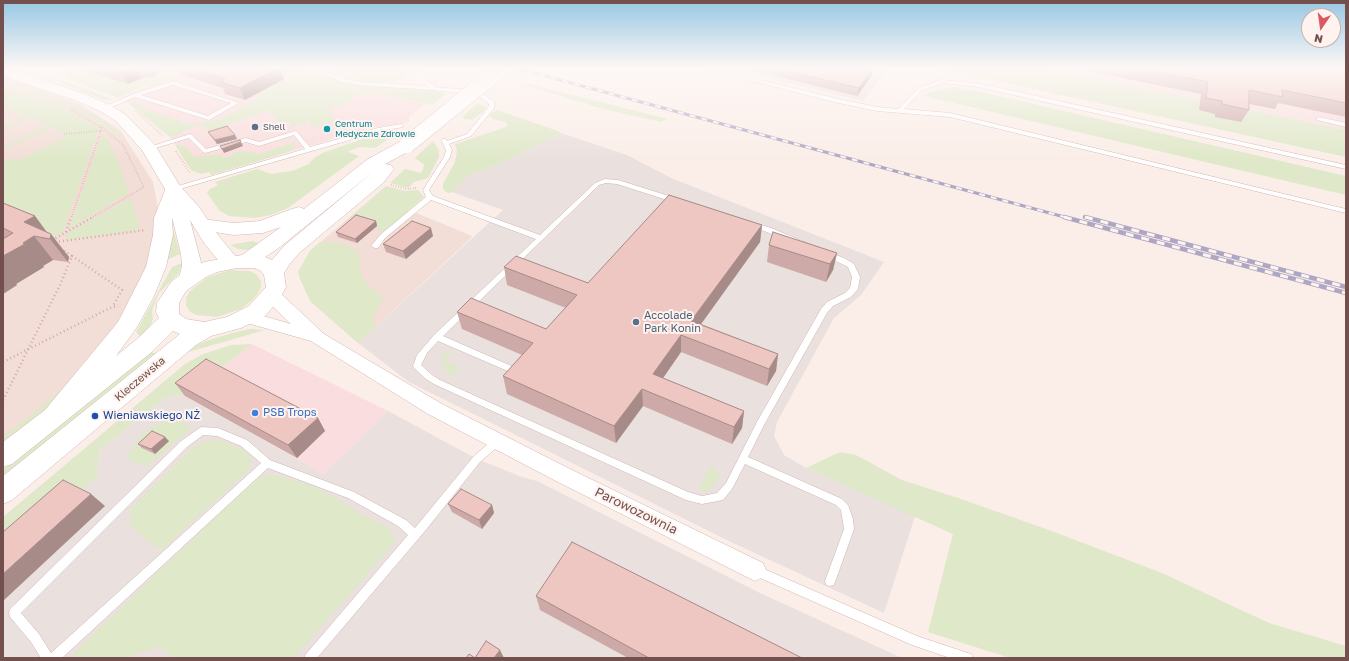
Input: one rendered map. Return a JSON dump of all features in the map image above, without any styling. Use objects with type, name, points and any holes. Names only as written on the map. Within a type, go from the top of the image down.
[{"type":"main road","points":[[274,273],[292,249],[377,179],[407,145],[464,99]]},
{"type":"main road","points":[[238,261],[272,243],[374,163],[407,145]]},
{"type":"main road","points":[[53,417],[126,327],[142,298],[156,267],[163,235],[163,218],[173,189]]},
{"type":"main road","points":[[202,225],[234,229],[262,227],[322,203]]},
{"type":"main road","points":[[238,261],[258,262],[268,266],[274,273],[276,287],[266,303],[233,324],[204,330],[190,329],[178,325],[171,319],[167,312],[168,303],[179,286],[188,278],[211,266],[238,261]]},
{"type":"main road","points":[[3,456],[145,344],[171,319]]},
{"type":"main road","name":"Kleczewska","points":[[3,492],[188,339],[204,330]]},
{"type":"street","points":[[84,99],[104,108],[120,118],[133,130],[149,148],[173,189],[193,211],[202,225],[238,261]]},
{"type":"street","points":[[173,189],[190,254],[192,266],[188,278]]},
{"type":"street","name":"Parowozownia","points":[[272,295],[318,338],[428,405],[563,475],[755,570]]},
{"type":"street","name":"Parowozownia","points":[[246,317],[318,338]]},
{"type":"lane","points":[[104,108],[126,99]]},
{"type":"lane","points":[[147,99],[209,118],[236,103],[223,99]]},
{"type":"lane","points":[[486,99],[492,103],[492,106],[468,135],[445,141],[449,150],[447,157],[426,190],[430,197],[541,238]]},
{"type":"lane","points":[[829,99],[877,109],[950,115],[1346,211]]},
{"type":"lane","points":[[900,110],[911,99]]},
{"type":"lane","points":[[1040,99],[1346,167]]},
{"type":"lane","points":[[1319,119],[1346,125]]},
{"type":"lane","points":[[173,189],[380,129],[401,126]]},
{"type":"lane","points":[[149,148],[190,136],[205,151],[246,140],[259,144],[295,133],[310,150]]},
{"type":"lane","points":[[612,181],[769,230],[832,255],[851,266],[856,277],[854,289],[848,295],[830,304],[824,311],[742,459],[729,486],[720,497],[702,500],[686,496],[429,377],[417,366],[424,350],[437,337],[600,182],[612,181]]},
{"type":"lane","points":[[375,246],[383,236],[430,197]]},
{"type":"lane","points":[[437,337],[513,370]]},
{"type":"lane","points":[[47,658],[35,638],[14,613],[184,444],[201,431],[218,432],[244,443],[267,463],[351,495],[402,523],[415,535]]},
{"type":"lane","points":[[310,658],[415,535],[477,459],[498,441]]},
{"type":"lane","points":[[742,459],[839,502],[845,508],[849,529],[830,581]]},
{"type":"lane","points":[[54,658],[267,463]]},
{"type":"lane","name":"Parowozownia","points":[[755,570],[916,641],[967,658]]},
{"type":"path","points":[[66,108],[102,126],[123,145],[144,187],[47,243],[98,238],[152,229]]},
{"type":"path","points":[[66,232],[102,126]]},
{"type":"path","points":[[64,134],[100,131]]},
{"type":"path","points":[[385,183],[406,189]]},
{"type":"path","points":[[3,362],[112,307],[122,290],[58,248]]},
{"type":"path","points":[[3,400],[60,285],[72,256]]},
{"type":"shaded area","points":[[3,99],[66,99],[80,104],[120,130],[153,182],[159,213],[150,267],[122,324],[88,369],[3,451]]},
{"type":"shaded area","points":[[121,99],[401,99],[425,104],[409,117],[409,122],[370,128],[211,175],[210,172],[197,173],[191,170],[171,138],[189,124],[129,104]]},
{"type":"shaded area","points":[[854,99],[865,99],[863,101]]},
{"type":"shaded area","points":[[1197,99],[1346,99],[1346,130]]},
{"type":"shaded area","points":[[561,133],[627,155],[671,178],[884,262],[861,295],[834,318],[777,422],[774,436],[784,455],[806,468],[915,516],[884,613],[731,542],[409,382],[358,343],[503,210],[452,192],[470,174],[486,170]]},
{"type":"shaded area","points":[[364,205],[414,212],[472,237],[358,343],[310,301],[298,272],[310,251]]},
{"type":"shaded area","points":[[252,344],[388,411],[324,474],[185,396]]},
{"type":"shaded area","points":[[185,396],[324,474],[388,411],[477,459],[522,477],[537,481],[760,593],[902,658],[5,658],[3,656],[3,558],[76,493],[96,479],[100,450],[166,397]]},
{"type":"green space","points":[[3,99],[35,99],[71,112],[99,128],[63,232],[54,237],[3,215],[3,169],[7,167],[3,166],[3,162],[12,159],[20,160],[69,135],[51,127],[3,150],[3,147],[48,125],[29,117],[3,130],[3,128],[26,116],[8,109],[3,112],[5,108],[3,107]]},
{"type":"green space","points":[[45,99],[55,99],[79,108],[102,120],[122,138],[88,116]]},
{"type":"green space","points":[[101,99],[113,100],[104,100]]},
{"type":"green space","points":[[258,99],[351,99],[353,101],[328,110],[336,120],[312,128],[309,122],[290,128],[290,121],[280,125],[269,111],[208,131],[201,124],[171,138],[129,104],[133,102],[145,104],[141,107],[189,124],[221,119]]},
{"type":"green space","points":[[402,99],[440,99],[432,105]]},
{"type":"green space","points":[[570,99],[588,99],[668,119],[661,122],[603,109]]},
{"type":"green space","points":[[936,99],[1011,99],[1346,176],[1346,195]]},
{"type":"green space","points":[[1079,99],[1197,99],[1346,130],[1346,157]]},
{"type":"green space","points":[[477,104],[486,107],[484,111],[472,120],[464,119],[463,116]]},
{"type":"green space","points":[[497,110],[561,133],[486,170],[470,174],[452,192],[446,192],[443,189],[443,184],[455,162],[457,151],[455,144],[506,127],[508,125],[505,122],[493,119],[488,115]]},
{"type":"green space","points":[[402,130],[375,148],[360,147],[349,151],[348,152],[359,156],[288,208],[271,215],[255,218],[229,216],[220,211],[207,193],[210,189],[218,185],[215,182],[257,169],[271,174],[292,171],[309,164],[315,157],[325,152],[374,135]]},
{"type":"green space","points":[[103,132],[118,161],[129,193],[69,229]]},
{"type":"green space","points":[[296,141],[295,147],[288,152],[211,175],[210,172],[202,174],[191,170],[175,145],[184,145],[194,157],[222,154],[224,158],[233,155],[233,153],[246,151],[260,154]]},
{"type":"green space","points":[[433,141],[439,150],[439,157],[428,178],[414,182],[408,188],[390,183],[405,169],[420,173],[423,170],[424,164],[415,158]]},
{"type":"green space","points":[[386,186],[405,191],[418,190],[424,197],[386,230],[379,232],[377,226],[367,218],[349,218]]},
{"type":"green space","points":[[131,198],[140,230],[66,240],[67,233]]},
{"type":"green space","points":[[173,229],[180,254],[164,261],[170,230]]},
{"type":"green space","points":[[252,241],[261,244],[254,249],[246,250],[238,249],[230,245]]},
{"type":"green space","points":[[320,242],[343,243],[359,253],[360,267],[365,282],[383,298],[372,320],[377,325],[358,343],[310,301],[300,279],[298,272],[310,251]]},
{"type":"green space","points":[[182,263],[179,273],[159,293],[152,310],[153,319],[151,324],[141,338],[136,332],[172,267]]},
{"type":"green space","points":[[230,270],[250,271],[257,275],[261,281],[261,287],[257,295],[241,309],[217,317],[196,315],[189,311],[186,305],[186,298],[190,291],[208,277]]},
{"type":"green space","points":[[251,329],[265,330],[185,353],[189,348],[206,341]]},
{"type":"green space","points":[[252,344],[185,396],[166,397],[100,450],[96,479],[76,493],[3,558],[3,517],[185,364],[203,354],[231,345]]},
{"type":"green space","points":[[149,351],[157,354],[3,481],[3,469]]},
{"type":"green space","points":[[451,351],[453,352],[444,360],[460,368],[453,376],[444,370],[441,360],[445,353]]},
{"type":"green space","points":[[81,373],[60,395],[3,446],[3,437]]},
{"type":"green space","points":[[176,418],[190,427],[190,430],[146,467],[129,459],[127,456],[141,435],[164,420]]},
{"type":"green space","points":[[217,439],[244,450],[252,459],[248,470],[164,548],[156,547],[130,524],[130,509],[191,449],[199,444]]},
{"type":"green space","points":[[840,452],[856,455],[902,480],[1049,530],[1162,573],[1269,623],[1346,646],[1346,658],[1010,658],[928,632],[953,534],[806,468]]},
{"type":"green space","points":[[711,465],[717,469],[719,477],[718,481],[709,491],[698,490]]},
{"type":"green space","points":[[272,474],[314,486],[343,502],[362,515],[389,528],[396,541],[294,658],[175,658],[159,647],[122,658],[69,658],[256,478]]},
{"type":"building","points":[[1211,99],[1249,99],[1249,110],[1222,104],[1222,101]]},
{"type":"building","points":[[1326,99],[1346,99],[1346,103]]},
{"type":"building","points":[[227,126],[235,135],[215,140],[208,132]]},
{"type":"building","points":[[240,140],[241,142],[222,149],[220,146]]},
{"type":"building","name":"Accolade Park Konin","points":[[669,195],[762,225],[691,321],[778,354],[769,369],[681,335],[653,374],[744,411],[734,427],[642,389],[614,426],[503,376],[533,343],[457,312],[471,298],[546,329],[577,295],[504,267],[516,256],[588,283]]},
{"type":"building","points":[[3,203],[35,216],[24,222],[51,234],[50,239],[34,236],[23,243],[25,244],[3,256],[3,239],[13,233],[3,228]]},
{"type":"building","points":[[356,215],[376,221],[355,239],[336,232]]},
{"type":"building","points":[[412,221],[431,228],[403,251],[383,244]]},
{"type":"building","points":[[773,232],[837,253],[830,264],[769,245]]},
{"type":"building","name":"PSB Trops","points":[[206,359],[318,418],[288,445],[175,383]]},
{"type":"building","points":[[152,431],[165,437],[151,449],[138,444]]},
{"type":"building","points":[[63,480],[91,494],[3,574],[3,532]]},
{"type":"building","points":[[461,489],[492,505],[479,520],[448,504]]},
{"type":"building","points":[[572,542],[802,658],[649,658],[536,596]]},
{"type":"building","points":[[486,641],[500,650],[494,658],[475,658]]},
{"type":"building","points":[[469,654],[475,658],[466,658]]},
{"type":"railway","points":[[630,99],[1068,218]]},
{"type":"railway","points":[[1064,217],[1346,293]]},
{"type":"railway","points":[[1087,218],[1085,217],[1346,287]]},
{"type":"place","name":"Shell","points":[[255,127]]},
{"type":"place","name":"Centrum Medyczne Zdrowie","points":[[327,129]]},
{"type":"place","name":"Accolade Park Konin","points":[[636,322]]},
{"type":"place","name":"PSB Trops","points":[[255,413]]},
{"type":"place","name":"Wieniawskiego NŻ","points":[[95,416]]}]
